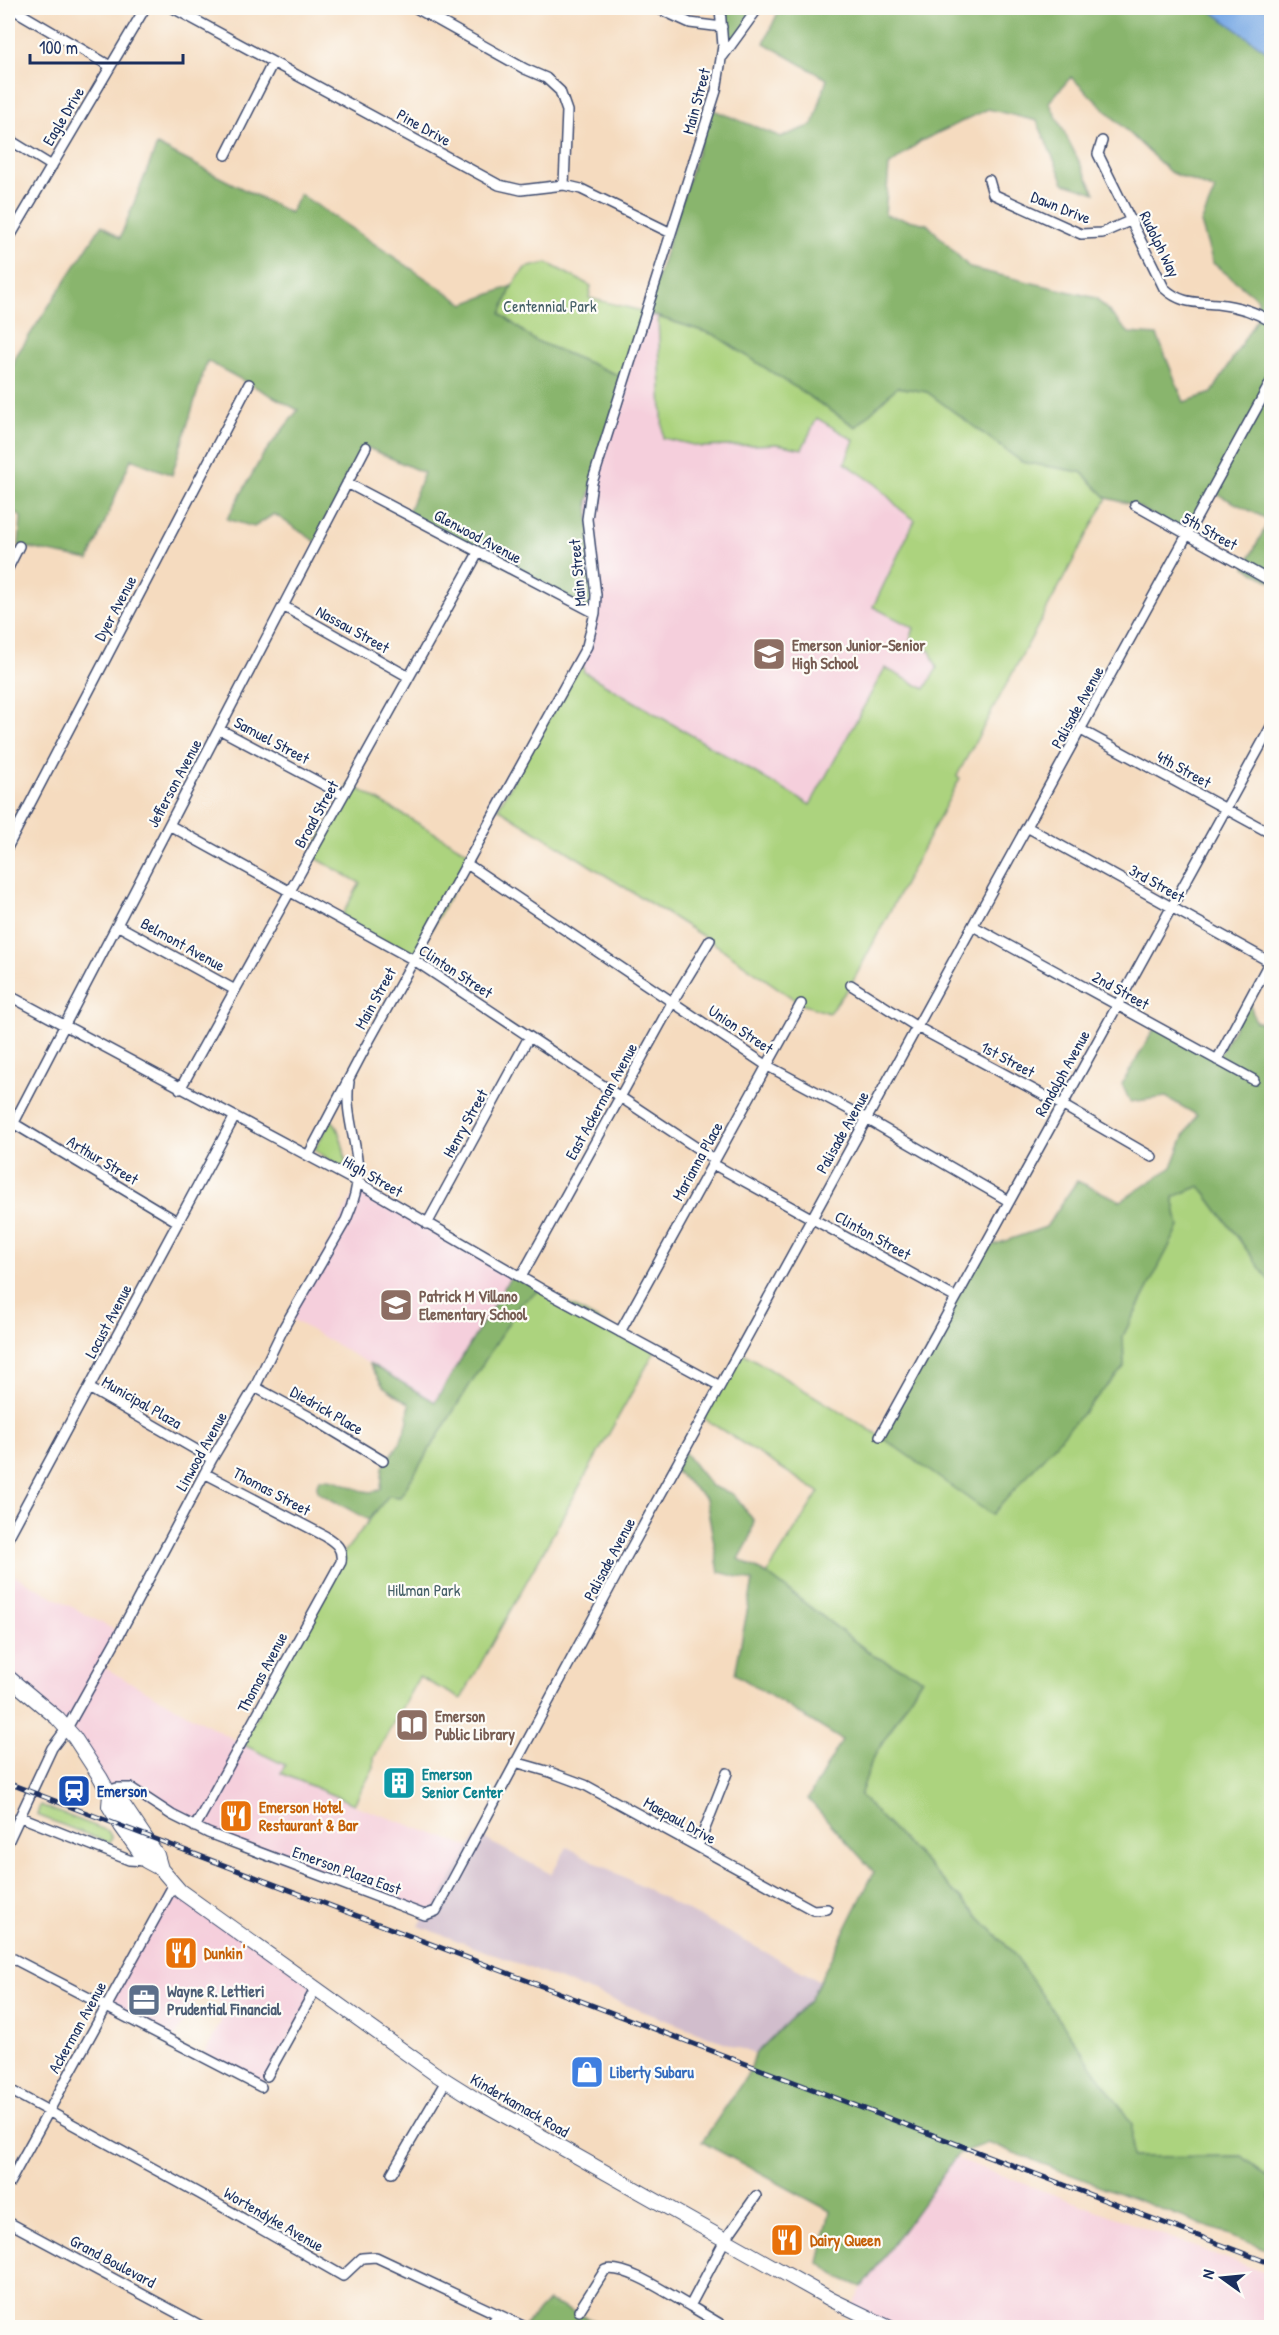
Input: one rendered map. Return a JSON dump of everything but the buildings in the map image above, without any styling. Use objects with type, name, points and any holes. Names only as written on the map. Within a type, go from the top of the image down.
[{"type":"main road","name":"Kinderkamack Road","points":[[8,1677],[67,1728],[92,1762],[109,1793],[109,1806],[146,1861],[161,1869],[174,1884],[446,2081],[832,2300],[890,2328]]},
{"type":"main road","name":"Kinderkamack Road","points":[[109,1793],[120,1800],[157,1855],[161,1869]]},
{"type":"street","points":[[11,8],[110,66]]},
{"type":"street","name":"Eagle Drive","points":[[8,240],[145,8]]},
{"type":"street","name":"Pine Drive","points":[[173,8],[499,185],[521,190],[564,185],[581,189],[671,232]]},
{"type":"street","points":[[416,8],[525,69],[546,78],[560,91],[567,111],[564,185]]},
{"type":"street","points":[[657,8],[690,23],[722,27]]},
{"type":"street","name":"Main Street","points":[[308,1156],[358,1061],[581,660],[590,638],[595,613],[596,577],[588,519],[592,483],[716,91],[722,58],[720,8]]},
{"type":"street","points":[[722,58],[758,8]]},
{"type":"street","points":[[226,155],[273,62]]},
{"type":"street","points":[[8,140],[52,166]]},
{"type":"street","name":"Rudolph Way","points":[[1102,141],[1098,154],[1132,220],[1158,279],[1172,296],[1191,303],[1232,306],[1250,311],[1272,322]]},
{"type":"street","name":"Dawn Drive","points":[[989,180],[993,194],[1082,234],[1102,233],[1132,220]]},
{"type":"street","name":"Palisade Avenue","points":[[442,1900],[720,1386],[1272,380]]},
{"type":"street","name":"Dyer Avenue","points":[[8,846],[249,384]]},
{"type":"street","name":"Jefferson Avenue","points":[[8,1134],[366,447]]},
{"type":"street","name":"Glenwood Avenue","points":[[347,483],[595,613]]},
{"type":"street","name":"5th Street","points":[[1135,506],[1272,582]]},
{"type":"street","points":[[8,568],[20,546]]},
{"type":"street","name":"Broad Street","points":[[180,1089],[478,553]]},
{"type":"street","name":"Nassau Street","points":[[283,606],[409,677]]},
{"type":"street","name":"Randolph Avenue","points":[[880,1436],[1272,725]]},
{"type":"street","name":"Samuel Street","points":[[219,729],[343,795]]},
{"type":"street","name":"4th Street","points":[[1081,730],[1272,834]]},
{"type":"street","name":"Clinton Street","points":[[169,825],[414,960],[714,1162],[956,1298]]},
{"type":"street","name":"3rd Street","points":[[1027,828],[1271,961]]},
{"type":"street","name":"Union Street","points":[[467,864],[766,1065],[867,1119],[1009,1201]]},
{"type":"street","name":"Belmont Avenue","points":[[117,925],[235,990]]},
{"type":"street","name":"2nd Street","points":[[973,926],[1254,1080]]},
{"type":"street","name":"East Ackerman Avenue","points":[[521,1277],[673,1001],[710,939]]},
{"type":"street","points":[[1217,1060],[1271,961]]},
{"type":"street","name":"1st Street","points":[[851,985],[917,1028],[1062,1105],[1152,1157]]},
{"type":"street","name":"High Street","points":[[8,995],[357,1182],[521,1277],[720,1386]]},
{"type":"street","name":"Marianna Place","points":[[620,1332],[801,1004]]},
{"type":"street","name":"Henry Street","points":[[427,1224],[529,1037]]},
{"type":"street","name":"Linwood Avenue","points":[[9,1836],[21,1817],[52,1748],[67,1728],[206,1474],[212,1459],[255,1387],[284,1327],[346,1220],[353,1204],[357,1182],[357,1156],[348,1116],[347,1097],[350,1080],[358,1061]]},
{"type":"street","name":"Locust Avenue","points":[[8,1538],[234,1118]]},
{"type":"street","name":"Arthur Street","points":[[13,1124],[178,1222]]},
{"type":"street","name":"Diedrick Place","points":[[255,1387],[383,1461]]},
{"type":"street","name":"Municipal Plaza","points":[[89,1388],[212,1459]]},
{"type":"street","name":"Thomas Street","points":[[206,1474],[325,1536]]},
{"type":"street","name":"Thomas Avenue","points":[[195,1827],[341,1562],[340,1548],[325,1536]]},
{"type":"street","name":"Maepaul Drive","points":[[515,1762],[585,1785],[813,1910],[827,1909]]},
{"type":"street","points":[[698,1846],[727,1773]]},
{"type":"street","name":"Emerson Plaza East","points":[[109,1793],[117,1788],[135,1790],[172,1815],[195,1827],[425,1915],[436,1911],[442,1900]]},
{"type":"street","points":[[21,1817],[129,1860],[146,1861]]},
{"type":"street","name":"Ackerman Avenue","points":[[8,2185],[174,1884]]},
{"type":"street","points":[[8,1956],[261,2087]]},
{"type":"street","points":[[267,2076],[316,1988]]},
{"type":"street","points":[[392,2173],[446,2081]]},
{"type":"street","name":"Wortendyke Avenue","points":[[8,2089],[343,2276],[362,2258],[376,2257],[526,2328]]},
{"type":"street","points":[[690,2306],[725,2240],[756,2196]]},
{"type":"street","name":"Grand Boulevard","points":[[8,2222],[205,2328]]},
{"type":"street","points":[[579,2311],[605,2270],[623,2270],[727,2328]]},
{"type":"street","points":[[489,2328],[498,2314]]},
{"type":"shaded area","points":[[646,313],[715,335],[856,427],[927,392],[1022,462],[1081,472],[1107,498],[959,772],[851,985],[829,1013],[801,1004],[709,940],[498,808],[592,631],[588,501]]},
{"type":"shaded area","name":"Patrick M Villano Elementary School","points":[[358,1186],[513,1273],[435,1402],[290,1318]]},
{"type":"shaded area","points":[[8,1572],[120,1633],[101,1666],[240,1743],[285,1765],[282,1773],[359,1807],[470,1847],[431,1915],[230,1842],[135,1790],[107,1791],[92,1762],[8,1677]]},
{"type":"shaded area","points":[[477,1835],[551,1874],[567,1847],[820,1981],[810,2000],[755,2054],[419,1926],[425,1915],[431,1914]]},
{"type":"shaded area","points":[[174,1884],[316,1988],[261,2087],[203,2057],[228,2007],[200,1992],[173,2041],[106,2007]]},
{"type":"shaded area","points":[[955,2158],[1271,2275],[1271,2327],[890,2328],[851,2309],[862,2287]]},
{"type":"green space","points":[[720,8],[758,8],[722,58]]},
{"type":"green space","points":[[780,8],[1207,8],[1271,54],[1271,582],[1245,567],[1269,520],[1211,491],[1187,535],[1135,505],[1107,498],[1081,472],[1022,462],[927,392],[897,387],[856,427],[715,335],[646,313],[711,109],[781,137],[813,125],[827,79],[764,43]],"holes":[[[1071,77],[1170,172],[1215,190],[1201,223],[1213,263],[1258,299],[1257,318],[1212,393],[1184,402],[1157,335],[1129,333],[1096,298],[970,268],[927,224],[885,215],[889,166],[921,141],[988,109],[1037,121],[1064,183],[1095,193],[1049,102]]]},
{"type":"green space","points":[[157,145],[290,213],[300,194],[464,304],[512,286],[501,314],[534,340],[625,378],[588,501],[595,613],[407,515],[424,473],[366,447],[316,542],[274,514],[254,527],[227,519],[263,455],[298,410],[207,361],[172,475],[131,459],[89,560],[19,546],[21,517],[8,506],[8,386],[16,356],[102,225],[120,238]]},
{"type":"green space","name":"Centennial Park","points":[[547,263],[591,286],[589,298],[646,312],[625,378],[534,340],[501,314],[512,286],[525,268]]},
{"type":"green space","points":[[658,317],[715,335],[856,427],[897,387],[927,392],[1022,462],[1081,472],[1107,498],[959,772],[957,776],[960,778],[851,985],[829,1013],[801,1004],[709,940],[498,808],[581,660],[584,672],[810,805],[885,668],[925,689],[937,668],[930,651],[910,640],[914,628],[873,607],[915,520],[900,509],[877,485],[845,463],[854,440],[817,418],[802,449],[777,444],[702,447],[663,438]]},
{"type":"green space","points":[[350,784],[473,855],[414,960],[340,919],[360,883],[310,855]]},
{"type":"green space","points":[[1249,999],[1255,1021],[1271,1026],[1271,1283],[1200,1186],[1173,1197],[1179,1227],[1123,1336],[1124,1367],[992,1515],[880,1436],[984,1248],[1046,1227],[1077,1181],[1121,1201],[1172,1167],[1184,1136],[1197,1115],[1166,1097],[1130,1102],[1122,1084],[1156,1026],[1217,1059]]},
{"type":"green space","points":[[331,1120],[342,1141],[345,1166],[339,1166],[315,1149]]},
{"type":"green space","points":[[1200,1186],[1271,1283],[1271,2180],[1242,2156],[1132,2157],[1011,1950],[860,1796],[872,1760],[922,1678],[874,1656],[767,1574],[819,1492],[703,1418],[740,1351],[880,1436],[1124,1367],[1123,1336],[1179,1227],[1173,1197]]},
{"type":"green space","points":[[513,1273],[541,1289],[520,1304],[400,1497],[388,1496],[369,1520],[319,1493],[317,1486],[320,1479],[335,1480],[363,1491],[377,1491],[381,1488],[383,1467],[400,1443],[408,1421],[409,1404],[383,1386],[369,1363],[435,1402]]},
{"type":"green space","name":"Hillman Park","points":[[541,1289],[655,1351],[461,1699],[419,1677],[374,1758],[374,1767],[354,1804],[281,1773],[285,1765],[242,1744],[343,1554],[388,1496],[400,1497],[520,1304]]},
{"type":"green space","points":[[684,1452],[711,1486],[733,1494],[754,1521],[749,1541],[739,1559],[767,1574],[874,1656],[922,1678],[872,1760],[860,1796],[1011,1950],[1132,2124],[1132,2157],[1242,2156],[1271,2180],[1271,2251],[988,2143],[958,2154],[862,2287],[838,2277],[819,2263],[830,2211],[702,2142],[750,2071],[755,2054],[810,2000],[874,1872],[808,1799],[842,1740],[735,1674],[753,1581],[719,1572],[706,1499],[674,1470]]},
{"type":"green space","points":[[40,1805],[108,1831],[112,1838],[109,1843],[37,1815]]},
{"type":"green space","points":[[548,2301],[608,2327],[524,2326]]},
{"type":"water","points":[[1207,8],[1271,8],[1271,54]]},
{"type":"railway","points":[[8,1783],[1272,2264]]},
{"type":"place","name":"Emerson Junior-Senior High School","points":[[769,654]]},
{"type":"place","name":"Patrick M Villano Elementary School","points":[[396,1305]]},
{"type":"place","name":"Emerson Public Library","points":[[412,1725]]},
{"type":"place","name":"Emerson Senior Center","points":[[399,1783]]},
{"type":"place","name":"Emerson","points":[[74,1791]]},
{"type":"place","name":"Emerson Hotel Restaurant & Bar","points":[[236,1816]]},
{"type":"place","name":"Dunkin'","points":[[181,1953]]},
{"type":"place","name":"Wayne R. Lettieri Prudential Financial","points":[[144,2000]]},
{"type":"place","name":"Liberty Subaru","points":[[587,2072]]},
{"type":"place","name":"Dairy Queen","points":[[787,2240]]}]
